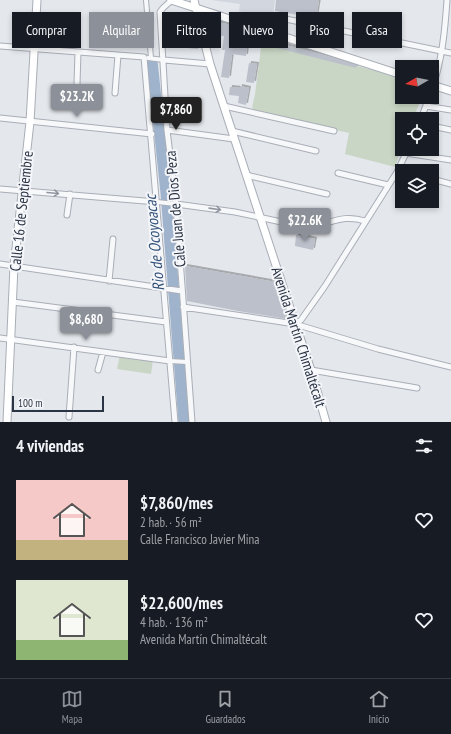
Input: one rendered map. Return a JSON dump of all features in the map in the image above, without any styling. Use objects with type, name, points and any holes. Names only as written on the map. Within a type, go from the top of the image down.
[{"type":"main road","name":"Calle 16 de Septiembre","points":[[7,422],[12,340],[14,266],[30,122],[37,0]]},
{"type":"main road","points":[[172,0],[196,4],[229,17]]},
{"type":"main road","name":"Avenida Martín Chimaltécalt","points":[[196,4],[210,64],[311,370],[326,422]]},
{"type":"main road","points":[[288,39],[395,73]]},
{"type":"main road","points":[[439,88],[451,91]]},
{"type":"street","points":[[146,0],[151,58]]},
{"type":"street","name":"Cale Juan de Dios Peza","points":[[172,0],[160,12],[167,130],[175,204],[183,307],[185,362],[192,422]]},
{"type":"street","points":[[439,62],[442,51],[448,3]]},
{"type":"street","points":[[288,19],[451,53]]},
{"type":"street","points":[[0,46],[144,57],[210,64]]},
{"type":"street","points":[[77,84],[78,52]]},
{"type":"street","points":[[115,93],[118,55]]},
{"type":"street","points":[[144,57],[166,288],[166,322],[171,361],[175,422]]},
{"type":"street","points":[[224,106],[334,131]]},
{"type":"street","points":[[424,112],[426,106],[451,110]]},
{"type":"street","points":[[0,118],[152,134]]},
{"type":"street","points":[[439,127],[451,130]]},
{"type":"street","points":[[167,130],[234,139]]},
{"type":"street","points":[[232,131],[316,151]]},
{"type":"street","points":[[431,156],[451,160]]},
{"type":"street","points":[[338,173],[388,185]]},
{"type":"street","points":[[246,175],[327,194]]},
{"type":"street","points":[[296,324],[301,320],[325,286],[388,185],[395,177]]},
{"type":"street","points":[[439,181],[451,184]]},
{"type":"street","points":[[0,189],[175,204],[260,216],[305,227],[316,226],[344,218],[357,218],[365,221]]},
{"type":"street","points":[[67,216],[70,194]]},
{"type":"street","points":[[109,281],[113,239]]},
{"type":"street","points":[[0,264],[181,291]]},
{"type":"street","points":[[13,302],[166,322]]},
{"type":"street","points":[[183,307],[296,324],[378,349],[451,367]]},
{"type":"street","points":[[0,338],[185,362]]},
{"type":"street","points":[[69,417],[74,347]]},
{"type":"street","points":[[98,370],[103,352]]},
{"type":"street","points":[[311,370],[417,388]]},
{"type":"shaded area","points":[[211,0],[275,0],[273,12],[242,12],[239,11],[240,4]]},
{"type":"green space","points":[[288,47],[395,77],[395,104],[419,104],[416,112],[395,112],[395,156],[399,156],[395,167],[345,154],[349,133],[253,111],[254,109],[252,108],[261,48]]},
{"type":"green space","points":[[120,355],[153,360],[151,374],[117,369]]},
{"type":"building","points":[[276,0],[319,0],[317,12],[296,12],[296,15],[288,12],[275,11]]},
{"type":"building","points":[[221,23],[229,25],[229,48],[247,48],[246,56],[232,54],[229,78],[221,77],[225,50],[222,50],[224,36],[221,36]]},
{"type":"building","points":[[288,46],[357,65],[356,68],[277,48],[288,48]]},
{"type":"building","points":[[249,63],[257,64],[254,83],[246,82]]},
{"type":"building","points":[[240,86],[249,88],[246,105],[238,103],[239,96],[229,95],[230,87],[240,88]]},
{"type":"building","points":[[296,235],[315,239],[313,250],[295,246]]},
{"type":"building","points":[[185,266],[275,282],[287,319],[187,301]]},
{"type":"waterway","name":"Rio de Ocoyoacac","points":[[152,61],[166,193],[184,422]]}]
